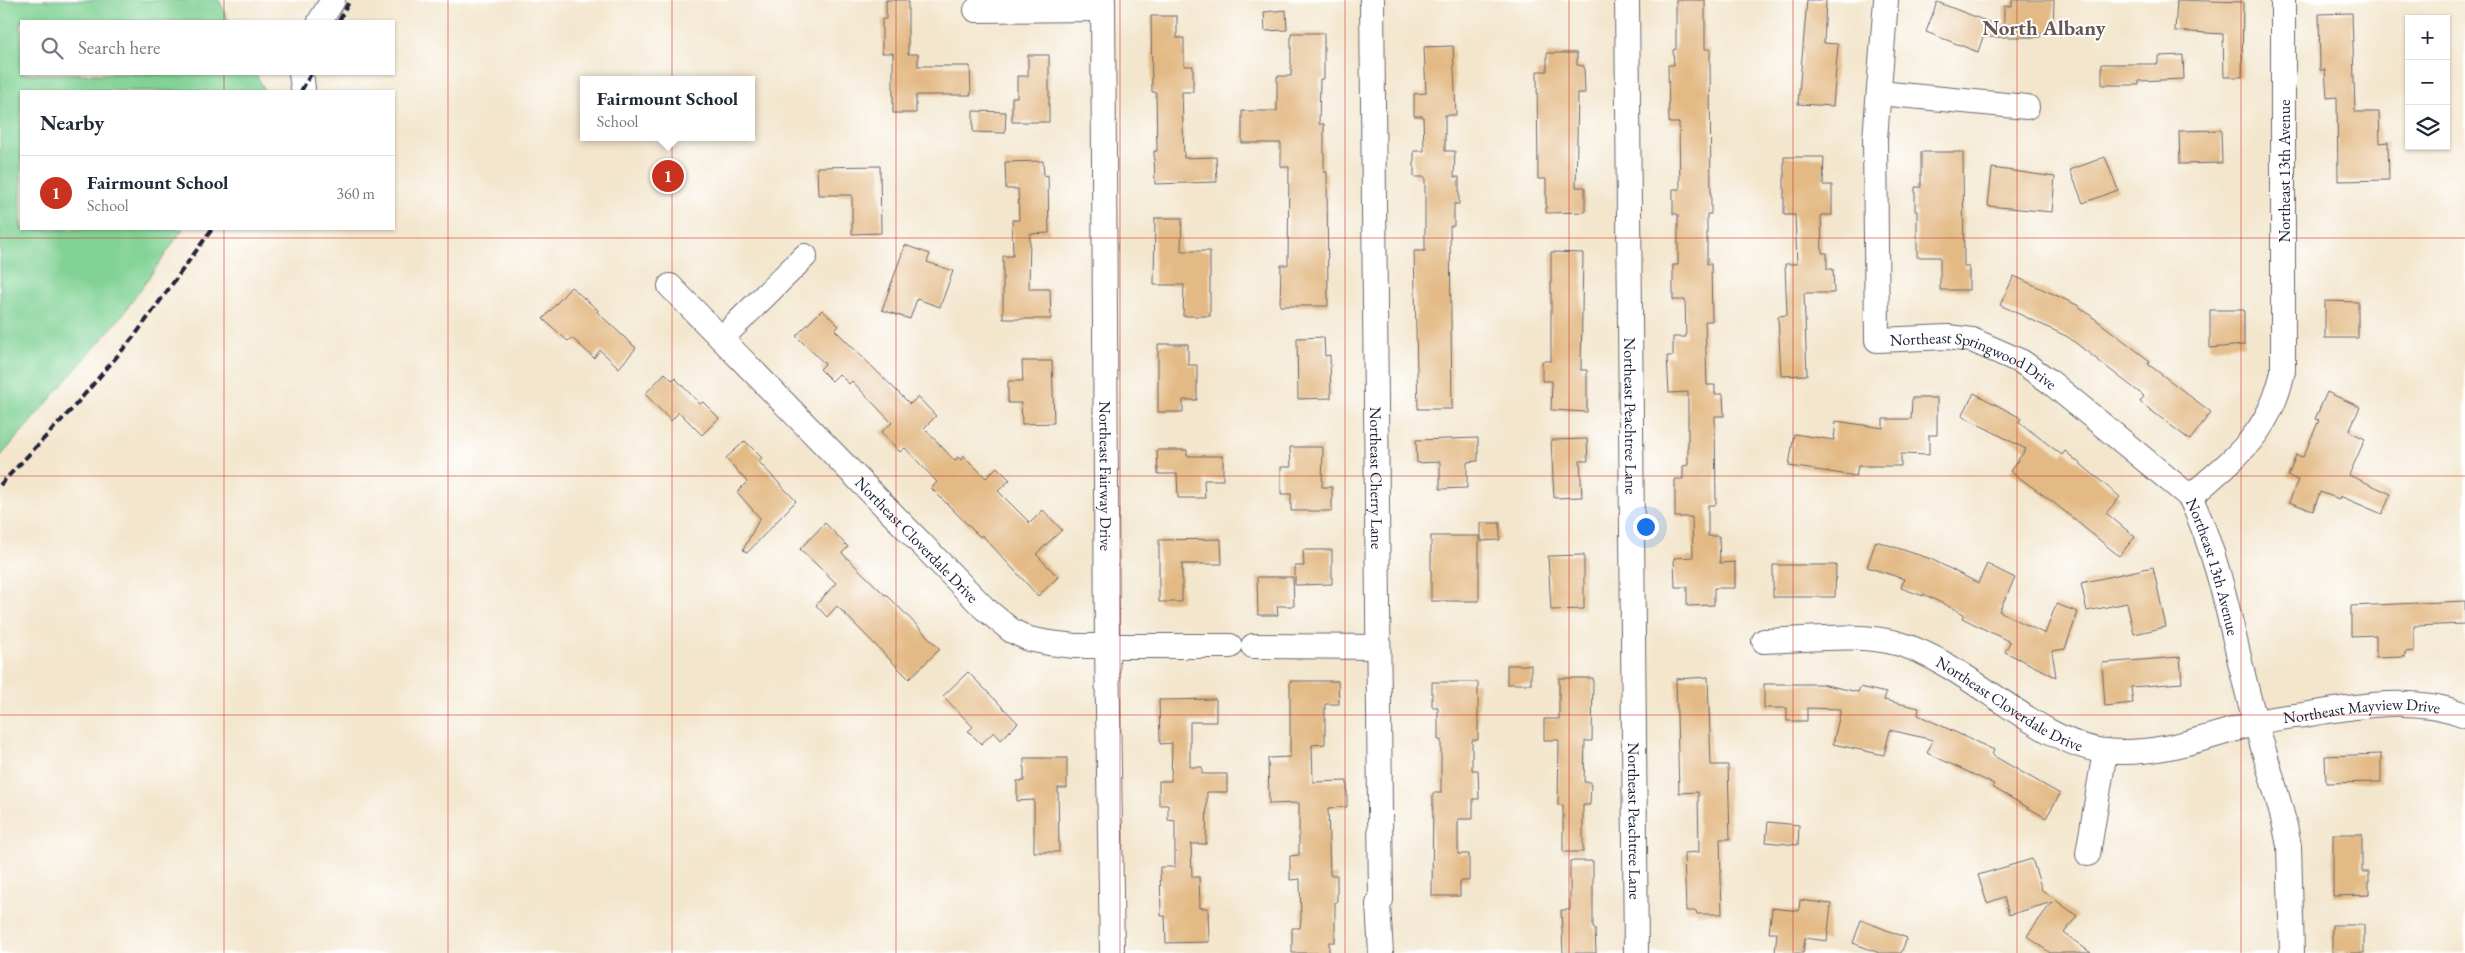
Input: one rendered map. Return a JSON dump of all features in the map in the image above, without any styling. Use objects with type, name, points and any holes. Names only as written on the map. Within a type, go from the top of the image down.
[{"type":"street","points":[[321,20],[333,0]]},
{"type":"street","name":"Northeast Cherry Lane","points":[[1372,0],[1381,900],[1378,904],[1381,953]]},
{"type":"street","name":"Northeast Peachtree Lane","points":[[1627,0],[1636,953]]},
{"type":"street","name":"Northeast Springwood Drive","points":[[1886,0],[1875,139],[1877,340],[1948,337],[1972,340],[2015,359],[2049,381],[2190,497]]},
{"type":"street","name":"Northeast 13th Avenue","points":[[2284,0],[2283,371],[2279,390],[2263,426],[2247,446],[2190,497],[2198,514],[2216,567],[2289,846],[2292,953]]},
{"type":"street","points":[[976,10],[1103,4]]},
{"type":"street","name":"Northeast Fairway Drive","points":[[1103,4],[1107,647],[1112,953]]},
{"type":"street","points":[[1879,93],[2027,107]]},
{"type":"street","points":[[722,338],[805,256]]},
{"type":"street","name":"Northeast Cloverdale Drive","points":[[670,286],[1012,631],[1029,639],[1048,644],[1107,647],[1378,647]]},
{"type":"street","name":"Northeast Cloverdale Drive","points":[[1764,641],[1856,639],[1900,644],[1922,653],[2044,727],[2091,748],[2105,751],[2140,751],[2169,747],[2257,722]]},
{"type":"street","name":"Northeast Mayview Drive","points":[[2257,722],[2380,704],[2433,707],[2465,715]]},
{"type":"street","points":[[2088,854],[2105,751]]},
{"type":"green space","points":[[0,0],[219,0],[229,20],[20,20],[20,75],[257,75],[264,90],[20,90],[20,230],[182,230],[121,317],[0,457]]},
{"type":"building","points":[[886,0],[908,0],[908,54],[918,54],[918,66],[970,66],[971,95],[916,95],[916,113],[893,113],[893,53],[882,53],[882,19],[886,19]]},
{"type":"building","points":[[1676,0],[1705,0],[1705,49],[1710,49],[1711,214],[1707,214],[1707,264],[1711,264],[1712,321],[1705,321],[1707,385],[1715,385],[1715,394],[1723,394],[1724,416],[1715,416],[1716,505],[1708,505],[1708,536],[1719,536],[1720,563],[1735,562],[1735,588],[1714,588],[1714,605],[1687,606],[1687,587],[1675,587],[1674,558],[1693,557],[1692,517],[1675,517],[1675,479],[1683,479],[1683,466],[1688,465],[1688,392],[1669,393],[1667,356],[1673,356],[1673,337],[1686,337],[1685,300],[1673,300],[1673,265],[1678,265],[1678,214],[1673,214],[1673,189],[1680,189],[1679,123],[1669,123],[1668,65],[1674,65],[1673,50],[1676,49]]},
{"type":"building","points":[[1807,0],[1826,0],[1824,43],[1838,44],[1833,106],[1798,104]]},
{"type":"building","points":[[2012,0],[2054,0],[2053,34],[2040,33],[2040,37],[1983,37],[1978,52],[1926,32],[1937,2],[2004,28],[2004,6],[2012,6]]},
{"type":"building","points":[[2177,0],[2243,2],[2242,77],[2224,77],[2223,34],[2175,31]]},
{"type":"building","points":[[1286,10],[1287,30],[1265,31],[1264,12]]},
{"type":"building","points":[[2352,13],[2355,112],[2379,112],[2380,143],[2388,142],[2389,180],[2338,181],[2337,97],[2327,98],[2325,70],[2320,70],[2319,14]]},
{"type":"building","points":[[1151,16],[1177,16],[1177,38],[1184,38],[1184,66],[1193,66],[1193,92],[1182,92],[1184,158],[1216,157],[1217,182],[1155,184],[1154,151],[1157,151],[1156,92],[1152,92]]},
{"type":"building","points":[[1291,33],[1324,33],[1324,79],[1320,79],[1319,124],[1324,124],[1324,172],[1327,172],[1328,306],[1280,306],[1281,265],[1288,265],[1289,167],[1281,167],[1281,143],[1242,143],[1242,111],[1277,111],[1277,76],[1291,76]]},
{"type":"building","points":[[1453,46],[1456,115],[1445,115],[1445,151],[1455,151],[1454,177],[1459,177],[1459,204],[1454,204],[1454,226],[1450,226],[1452,409],[1418,409],[1414,251],[1425,251],[1425,177],[1414,177],[1414,151],[1424,151],[1423,116],[1414,116],[1414,94],[1426,93],[1424,47]]},
{"type":"building","points":[[1547,53],[1577,53],[1577,65],[1584,66],[1585,93],[1578,93],[1576,187],[1585,187],[1585,212],[1546,213],[1546,179],[1538,179],[1537,71],[1547,71]]},
{"type":"building","points":[[1028,55],[1049,55],[1049,122],[1012,122],[1012,97],[1017,97],[1017,76],[1028,76]]},
{"type":"building","points":[[2183,55],[2184,79],[2139,81],[2139,85],[2102,85],[2102,64],[2158,64],[2158,56]]},
{"type":"building","points":[[973,111],[1006,112],[1005,133],[973,132]]},
{"type":"building","points":[[2221,130],[2222,163],[2180,164],[2179,131]]},
{"type":"building","points":[[1921,152],[1963,152],[1964,267],[1969,267],[1969,290],[1940,290],[1940,257],[1917,257],[1915,187],[1921,187]]},
{"type":"building","points":[[1784,157],[1824,157],[1823,185],[1832,185],[1832,215],[1821,215],[1822,253],[1827,253],[1827,269],[1833,269],[1834,293],[1804,293],[1807,375],[1781,376],[1778,316],[1787,315],[1785,264],[1797,264],[1795,215],[1784,215]]},
{"type":"building","points":[[2105,157],[2118,190],[2083,203],[2070,170]]},
{"type":"building","points":[[1043,161],[1044,176],[1048,175],[1049,233],[1030,234],[1029,289],[1050,289],[1051,319],[1003,319],[1003,256],[1013,256],[1012,220],[1019,220],[1018,189],[1006,189],[1005,162]]},
{"type":"building","points":[[880,166],[881,233],[852,234],[852,195],[818,195],[817,167]]},
{"type":"building","points":[[1992,168],[2055,177],[2052,212],[1988,206]]},
{"type":"building","points":[[1155,218],[1182,218],[1181,251],[1210,251],[1210,316],[1183,316],[1184,285],[1154,285]]},
{"type":"building","points":[[905,245],[930,254],[927,262],[953,271],[940,307],[917,299],[910,319],[882,310]]},
{"type":"building","points":[[1551,252],[1583,253],[1581,370],[1587,370],[1587,412],[1551,410],[1552,381],[1542,381],[1542,361],[1551,361]]},
{"type":"building","points":[[2014,276],[2077,305],[2150,361],[2148,364],[2211,412],[2190,440],[2140,402],[2144,396],[2068,337],[2000,305]]},
{"type":"building","points":[[571,287],[598,310],[597,312],[636,348],[619,368],[600,350],[594,358],[572,338],[568,341],[543,319]]},
{"type":"building","points":[[2325,301],[2358,302],[2358,338],[2325,338]]},
{"type":"building","points":[[822,310],[839,326],[835,330],[910,404],[918,397],[936,416],[924,428],[955,461],[958,457],[961,460],[964,456],[986,478],[997,467],[1010,480],[998,491],[1030,523],[1043,510],[1062,530],[1036,554],[1058,577],[1038,596],[982,535],[980,537],[931,488],[937,482],[905,448],[900,452],[881,432],[892,423],[852,381],[849,384],[839,374],[832,381],[820,369],[825,364],[796,336]]},
{"type":"building","points":[[2210,310],[2244,310],[2244,345],[2210,348]]},
{"type":"building","points":[[1324,337],[1325,356],[1330,355],[1331,398],[1298,399],[1297,338]]},
{"type":"building","points":[[1158,344],[1188,344],[1188,365],[1197,365],[1197,400],[1183,400],[1183,412],[1158,412]]},
{"type":"building","points":[[1022,361],[1052,361],[1054,423],[1022,424],[1021,403],[1008,403],[1008,381],[1023,381]]},
{"type":"building","points":[[665,373],[672,380],[675,378],[700,404],[703,402],[719,418],[702,435],[679,412],[671,421],[645,394]]},
{"type":"building","points":[[2327,392],[2360,407],[2349,431],[2365,439],[2349,475],[2391,494],[2382,514],[2340,496],[2339,499],[2320,492],[2313,511],[2289,502],[2298,480],[2288,476],[2296,455],[2303,457],[2319,420],[2315,419]]},
{"type":"building","points":[[1974,393],[2021,418],[2019,422],[2062,455],[2065,451],[2120,497],[2106,513],[2135,537],[2119,556],[2053,502],[2010,471],[2026,449],[1962,416]]},
{"type":"building","points":[[1912,398],[1937,398],[1937,435],[1929,435],[1929,455],[1901,454],[1901,466],[1858,466],[1856,476],[1789,466],[1794,434],[1834,440],[1836,421],[1883,428],[1883,419],[1911,419]]},
{"type":"building","points":[[1478,438],[1478,461],[1467,462],[1467,488],[1440,489],[1440,462],[1417,463],[1416,440]]},
{"type":"building","points":[[1587,439],[1588,461],[1580,461],[1582,497],[1554,498],[1551,440]]},
{"type":"building","points":[[745,441],[762,458],[758,461],[796,501],[747,553],[743,550],[760,518],[737,492],[747,482],[726,458]]},
{"type":"building","points":[[1290,447],[1323,447],[1322,487],[1332,487],[1332,511],[1291,511],[1291,494],[1281,494],[1281,467],[1291,467]]},
{"type":"building","points":[[1157,450],[1187,450],[1187,456],[1223,456],[1223,480],[1204,480],[1205,498],[1178,498],[1177,474],[1158,474]]},
{"type":"building","points":[[825,523],[848,547],[842,553],[886,594],[940,649],[909,679],[837,606],[827,617],[816,605],[836,583],[800,549]]},
{"type":"building","points":[[1481,523],[1500,523],[1500,540],[1481,541]]},
{"type":"building","points":[[1431,536],[1479,536],[1479,601],[1431,601]]},
{"type":"building","points":[[1221,539],[1222,564],[1182,564],[1182,602],[1159,602],[1159,540]]},
{"type":"building","points":[[1876,541],[1931,559],[1978,583],[1987,564],[2015,578],[1999,611],[2045,634],[2056,604],[2078,612],[2065,649],[2052,651],[2056,677],[2005,652],[2010,642],[1962,618],[1964,614],[1923,594],[1923,596],[1901,588],[1904,579],[1867,567]]},
{"type":"building","points":[[1303,550],[1332,550],[1332,584],[1295,585],[1295,566],[1304,566]]},
{"type":"building","points":[[1584,555],[1584,609],[1551,610],[1548,556]]},
{"type":"building","points":[[1773,565],[1836,565],[1835,597],[1773,597]]},
{"type":"building","points":[[2153,567],[2166,627],[2134,634],[2127,603],[2087,611],[2081,583]]},
{"type":"building","points":[[1257,577],[1293,577],[1294,606],[1277,606],[1278,615],[1258,615]]},
{"type":"building","points":[[2465,601],[2465,624],[2414,626],[2414,651],[2405,652],[2405,657],[2376,658],[2376,635],[2351,636],[2351,606]]},
{"type":"building","points":[[2180,657],[2182,683],[2131,687],[2133,703],[2105,706],[2102,663]]},
{"type":"building","points":[[1507,665],[1531,665],[1531,684],[1507,684]]},
{"type":"building","points":[[968,672],[1018,723],[1001,740],[994,732],[981,744],[968,731],[973,727],[943,696]]},
{"type":"building","points":[[1708,677],[1711,765],[1728,765],[1730,839],[1720,839],[1722,914],[1697,914],[1696,911],[1686,911],[1684,853],[1699,852],[1698,792],[1679,793],[1676,679]]},
{"type":"building","points":[[1559,678],[1593,678],[1592,741],[1585,741],[1584,782],[1591,782],[1590,805],[1583,805],[1583,852],[1563,852],[1563,805],[1558,805],[1559,740],[1544,740],[1544,719],[1559,719]]},
{"type":"building","points":[[1290,681],[1338,681],[1339,704],[1325,704],[1325,744],[1312,745],[1313,782],[1347,781],[1347,807],[1328,808],[1330,875],[1337,875],[1335,942],[1329,942],[1329,953],[1292,953],[1292,928],[1300,928],[1301,919],[1300,879],[1290,880],[1290,856],[1299,855],[1299,803],[1269,804],[1268,758],[1290,757]]},
{"type":"building","points":[[1432,682],[1478,682],[1478,740],[1472,740],[1472,770],[1478,770],[1479,799],[1473,799],[1473,819],[1458,819],[1458,854],[1469,854],[1469,881],[1460,881],[1460,896],[1432,896],[1433,793],[1441,793],[1441,740],[1438,740],[1438,707],[1432,707]]},
{"type":"building","points":[[1764,684],[1821,684],[1858,692],[1860,687],[1886,693],[1884,700],[1919,708],[1918,715],[1994,750],[1992,755],[2060,794],[2046,818],[1992,787],[1994,784],[1927,753],[1933,740],[1890,730],[1884,755],[1833,744],[1841,709],[1807,708],[1807,721],[1787,721],[1787,708],[1764,708]]},
{"type":"building","points":[[1216,699],[1216,722],[1190,722],[1190,767],[1202,767],[1202,774],[1227,774],[1227,792],[1207,792],[1206,844],[1191,844],[1192,877],[1199,877],[1200,908],[1208,908],[1209,942],[1166,943],[1165,916],[1161,916],[1160,867],[1175,867],[1175,821],[1168,820],[1168,805],[1159,805],[1159,781],[1171,781],[1172,743],[1160,744],[1159,700]]},
{"type":"building","points":[[2381,754],[2381,782],[2326,783],[2325,756]]},
{"type":"building","points":[[1024,758],[1067,758],[1067,788],[1058,788],[1059,852],[1034,852],[1034,800],[1017,801],[1017,781],[1024,781]]},
{"type":"building","points":[[1768,822],[1799,825],[1798,845],[1766,842]]},
{"type":"building","points":[[2333,834],[2362,834],[2362,872],[2369,872],[2369,895],[2333,896]]},
{"type":"building","points":[[2032,859],[2042,890],[2077,916],[2064,933],[2091,953],[2050,953],[2027,936],[2052,902],[2009,915],[2004,897],[1987,903],[1978,875]]},
{"type":"building","points":[[1570,861],[1593,861],[1593,928],[1595,928],[1596,953],[1563,953],[1561,910],[1570,910]]},
{"type":"building","points":[[1800,900],[1831,904],[1827,941],[1805,938],[1803,953],[1775,953],[1777,933],[1769,933],[1772,908],[1799,911]]},
{"type":"building","points":[[1861,920],[1907,938],[1901,953],[1879,953],[1853,943]]},
{"type":"building","points":[[2332,925],[2364,925],[2364,953],[2332,953]]},
{"type":"railway","points":[[340,20],[350,0]]},
{"type":"railway","points":[[302,90],[310,75]]},
{"type":"railway","points":[[0,485],[72,409],[136,334],[211,230]]},
{"type":"place","name":"Fairmount School","points":[[668,176]]},
{"type":"district","name":"North Albany","points":[[2044,28]]}]
